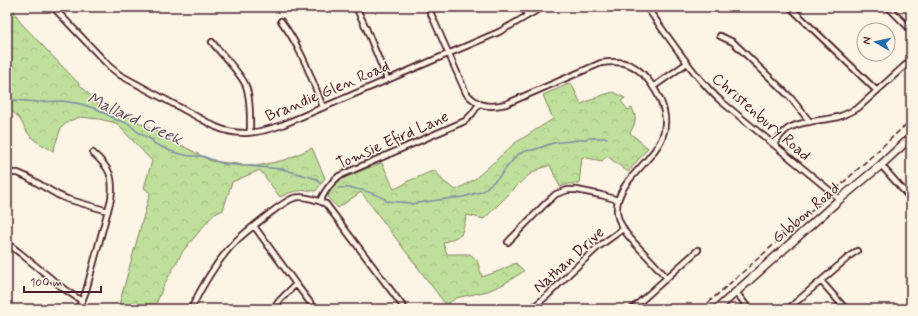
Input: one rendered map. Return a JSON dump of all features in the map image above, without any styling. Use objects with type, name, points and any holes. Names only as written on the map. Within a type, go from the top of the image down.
[{"type":"main road","name":"Gibbon Road","points":[[717,309],[911,137]]},
{"type":"street","name":"Brandie Glen Road","points":[[53,7],[110,67],[120,75],[216,127],[230,132],[267,130],[499,32],[543,7]]},
{"type":"street","points":[[356,7],[387,79]]},
{"type":"street","points":[[428,7],[466,93],[479,104],[486,106],[506,104],[601,63],[614,61],[631,66],[639,71],[649,81],[663,104],[665,125],[662,137],[656,149],[623,188],[618,200],[617,210],[623,229],[667,278]]},
{"type":"street","points":[[524,7],[527,16]]},
{"type":"street","name":"Christenbury Road","points":[[647,7],[654,19],[687,63],[714,95],[840,199]]},
{"type":"street","points":[[790,7],[877,91]]},
{"type":"street","points":[[888,7],[911,30]]},
{"type":"street","points":[[281,21],[297,44],[323,107]]},
{"type":"street","points":[[720,36],[733,42],[790,97],[810,122]]},
{"type":"street","points":[[212,42],[239,75],[246,87],[250,132]]},
{"type":"street","points":[[774,144],[788,129],[797,125],[838,117],[858,108],[911,60]]},
{"type":"street","points":[[653,87],[687,63]]},
{"type":"street","name":"Tomsie Efird Lane","points":[[320,201],[333,180],[339,176],[465,121],[479,104]]},
{"type":"street","points":[[77,309],[86,291],[108,212],[113,187],[109,171],[104,163],[94,153]]},
{"type":"street","points":[[881,165],[911,199]]},
{"type":"street","points":[[7,173],[18,173],[67,199],[108,212]]},
{"type":"street","points":[[508,242],[556,194],[568,190],[577,190],[618,200]]},
{"type":"street","points":[[191,309],[198,293],[221,258],[237,240],[277,207],[293,198],[306,197],[326,204],[405,309]]},
{"type":"street","points":[[254,226],[315,309]]},
{"type":"street","name":"Nathan Drive","points":[[531,309],[548,295],[598,247],[623,229]]},
{"type":"street","points":[[7,243],[82,301]]},
{"type":"street","points":[[632,309],[698,250]]},
{"type":"street","points":[[788,309],[857,251]]},
{"type":"street","points":[[821,281],[847,309]]},
{"type":"street","points":[[273,309],[296,284]]},
{"type":"street","points":[[736,292],[749,309]]},
{"type":"green space","points":[[7,7],[12,7],[20,22],[107,113],[110,107],[211,161],[256,166],[285,160],[312,148],[325,178],[316,191],[298,191],[280,197],[260,170],[232,182],[223,210],[213,215],[183,251],[164,285],[154,309],[117,309],[150,193],[144,188],[152,161],[116,123],[99,119],[80,117],[69,121],[61,128],[53,151],[38,143],[31,137],[18,117],[7,109]]},
{"type":"green space","points":[[571,83],[581,104],[613,92],[625,98],[621,101],[628,110],[632,108],[635,115],[635,123],[630,133],[648,148],[628,172],[607,156],[602,161],[582,157],[579,184],[569,184],[560,187],[550,165],[537,170],[526,177],[484,219],[467,215],[461,235],[443,243],[447,254],[470,254],[477,260],[482,277],[516,263],[524,271],[504,284],[488,291],[456,298],[446,305],[361,192],[338,208],[329,199],[328,196],[333,187],[342,179],[382,163],[394,189],[405,184],[406,182],[435,170],[444,182],[456,190],[475,179],[515,143],[553,119],[543,95]]},
{"type":"waterway","name":"Mallard Creek","points":[[7,102],[15,100],[39,102],[62,101],[81,104],[99,110],[115,119],[129,124],[139,133],[152,140],[155,144],[173,152],[189,156],[202,156],[224,164],[282,169],[317,179],[320,183]]},
{"type":"waterway","name":"Mallard Creek","points":[[338,188],[362,190],[379,196],[386,201],[411,204],[463,197],[483,191],[499,177],[517,155],[525,151],[533,150],[553,143],[590,138],[607,138]]},
{"type":"railway","points":[[701,309],[832,193],[911,120]]}]
